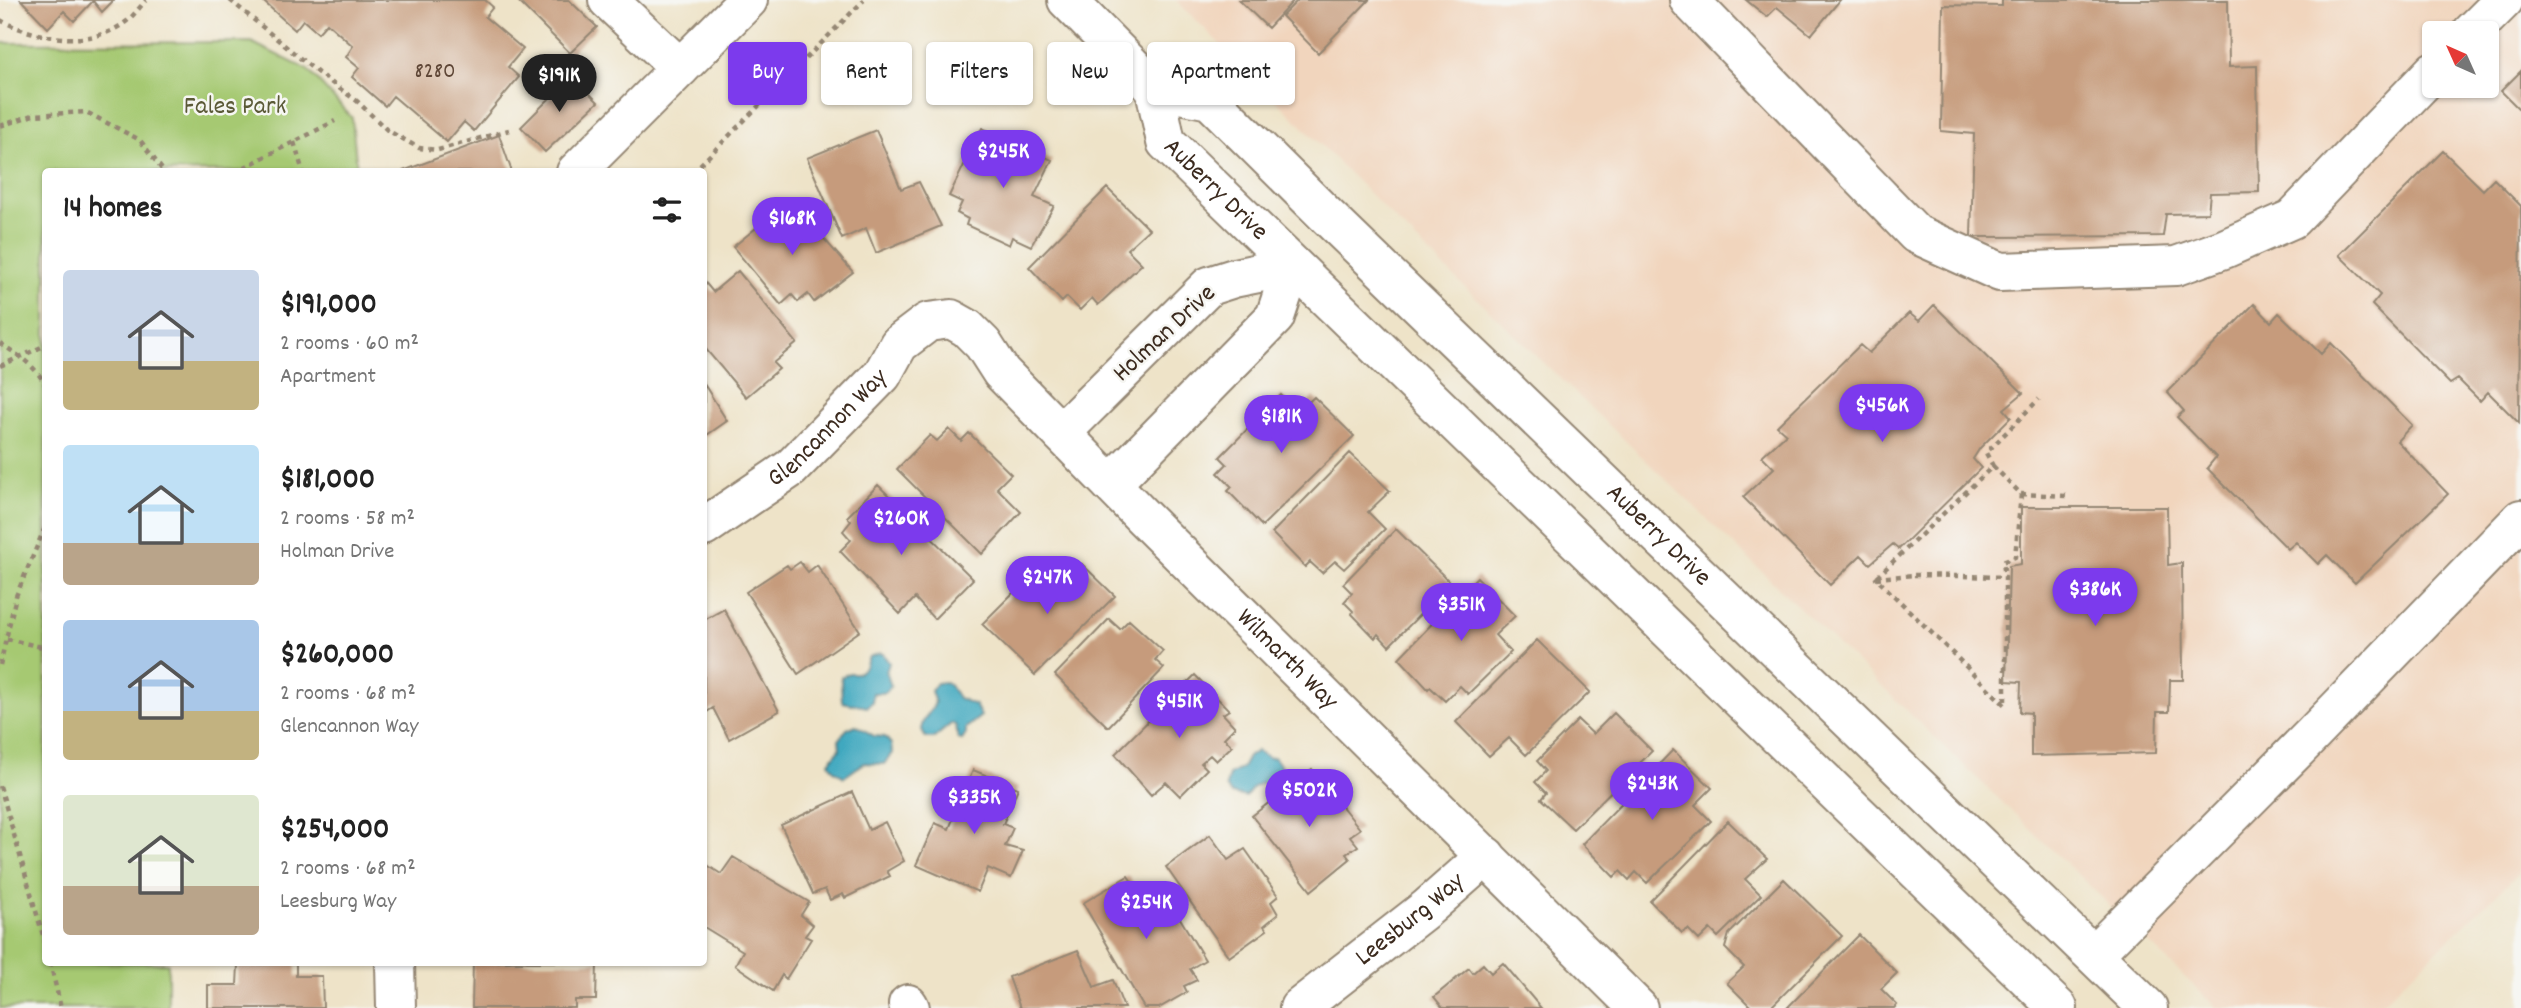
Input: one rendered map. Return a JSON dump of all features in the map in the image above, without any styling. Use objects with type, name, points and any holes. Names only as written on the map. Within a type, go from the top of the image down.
[{"type":"street","points":[[608,0],[680,68]]},
{"type":"street","points":[[580,168],[748,0]]},
{"type":"street","points":[[1067,0],[1147,81]]},
{"type":"street","points":[[1689,0],[1916,234],[2000,272],[2176,266],[2224,249],[2292,219],[2422,84]]},
{"type":"street","points":[[2484,21],[2504,0]]},
{"type":"street","name":"Auberry Drive","points":[[1158,105],[1166,142],[2058,1008]]},
{"type":"street","name":"Auberry Drive","points":[[1215,105],[2148,1008]]},
{"type":"street","points":[[1111,484],[1275,317],[1292,266]]},
{"type":"street","name":"Holman Drive","points":[[1060,433],[1209,286],[1292,266]]},
{"type":"street","name":"Wilmarth Way","points":[[938,319],[951,319],[967,328],[983,344],[1001,372],[1060,433],[1638,1008]]},
{"type":"street","name":"Glencannon Way","points":[[707,525],[791,468],[882,375],[899,344],[928,322],[938,319]]},
{"type":"street","points":[[2094,954],[2313,734],[2521,519]]},
{"type":"street","name":"Leesburg Way","points":[[1298,1008],[1427,908],[1486,856]]},
{"type":"street","points":[[395,966],[396,1008]]},
{"type":"path","points":[[0,20],[23,32],[78,38],[107,32],[128,21],[146,0]]},
{"type":"path","points":[[230,0],[318,73],[357,101],[387,130],[419,148],[438,150],[509,130]]},
{"type":"path","points":[[697,168],[864,0]]},
{"type":"path","points":[[0,126],[33,115],[86,112],[140,140],[161,168]]},
{"type":"path","points":[[243,168],[335,121]]},
{"type":"path","points":[[294,142],[302,168]]},
{"type":"path","points":[[0,343],[22,357],[42,379]]},
{"type":"path","points":[[0,366],[42,347]]},
{"type":"path","points":[[2039,399],[1986,453],[1993,466],[2021,494],[2067,496]]},
{"type":"path","points":[[1876,578],[1993,466]]},
{"type":"path","points":[[1876,578],[2005,705],[2003,562],[2015,557],[2021,494]]},
{"type":"path","points":[[0,665],[16,596],[42,534]]},
{"type":"path","points":[[1876,578],[1914,575],[2005,577]]},
{"type":"path","points":[[8,639],[42,647]]},
{"type":"path","points":[[0,786],[42,932]]},
{"type":"path","points":[[51,966],[61,1008]]},
{"type":"shaded area","points":[[1176,0],[2521,0],[2521,871],[2376,1008],[2217,1008],[1420,244],[1281,105],[1295,105],[1295,42],[1218,42]]},
{"type":"green space","name":"Fales Park","points":[[251,42],[308,70],[352,118],[357,168],[42,168],[42,966],[168,966],[168,1008],[0,1008],[0,43]]},
{"type":"water","points":[[880,653],[889,663],[886,672],[891,686],[884,693],[873,693],[872,702],[867,707],[842,702],[841,677],[858,673],[865,667],[869,657]]},
{"type":"water","points":[[937,683],[949,684],[958,698],[975,705],[981,716],[966,728],[962,740],[958,739],[956,726],[952,723],[934,738],[926,738],[923,732],[922,724],[935,703],[931,691]]},
{"type":"water","points":[[856,725],[874,736],[885,737],[891,744],[892,753],[884,764],[864,763],[844,777],[833,769],[829,762],[840,749],[839,739],[847,729]]},
{"type":"water","points":[[1257,751],[1269,758],[1274,757],[1282,767],[1278,777],[1254,786],[1246,797],[1231,794],[1226,787],[1229,775],[1242,768],[1248,757]]},
{"type":"building","points":[[21,0],[114,0],[102,12],[93,1],[74,21],[64,11],[48,28]]},
{"type":"building","points":[[485,0],[493,7],[485,17],[523,49],[508,67],[519,77],[474,131],[464,122],[447,142],[393,96],[385,106],[352,77],[359,68],[346,57],[353,46],[327,23],[318,33],[303,20],[295,30],[264,2]]},
{"type":"building","points":[[517,0],[569,0],[597,27],[570,53]]},
{"type":"building","points":[[1239,0],[1294,0],[1268,28]]},
{"type":"building","points":[[1298,0],[1369,0],[1318,53],[1282,16]]},
{"type":"building","points":[[1746,0],[1840,0],[1811,35],[1777,7],[1767,17]]},
{"type":"building","points":[[2002,0],[2228,0],[2229,67],[2257,66],[2259,192],[2210,193],[2208,213],[2166,214],[2163,236],[1971,237],[1974,134],[1941,131],[1943,5],[2002,6]]},
{"type":"building","points":[[2521,71],[2521,111],[2501,91]]},
{"type":"building","points":[[572,76],[598,102],[545,152],[521,127]]},
{"type":"building","points":[[982,128],[1052,160],[1034,197],[1054,206],[1031,246],[1012,237],[1009,245],[966,225],[968,219],[957,213],[962,202],[949,196]]},
{"type":"building","points":[[876,130],[901,189],[919,182],[941,226],[876,253],[866,228],[842,239],[807,158]]},
{"type":"building","points":[[499,135],[511,168],[411,168]]},
{"type":"building","points":[[2443,151],[2483,190],[2494,179],[2521,206],[2519,423],[2488,392],[2480,401],[2458,379],[2450,384],[2372,305],[2380,295],[2339,255]]},
{"type":"building","points":[[1107,188],[1149,229],[1127,249],[1142,264],[1098,305],[1092,298],[1080,310],[1067,297],[1062,302],[1029,267]]},
{"type":"building","points":[[790,200],[853,272],[814,302],[808,294],[798,302],[792,295],[781,305],[733,247]]},
{"type":"building","points":[[738,271],[797,343],[773,363],[779,369],[746,397],[707,351],[707,285],[713,292]]},
{"type":"building","points":[[2254,304],[2271,322],[2279,313],[2321,354],[2331,343],[2412,425],[2397,441],[2448,494],[2355,583],[2327,555],[2318,564],[2296,542],[2288,549],[2207,468],[2216,457],[2177,417],[2184,411],[2167,392]]},
{"type":"building","points":[[1934,305],[2023,393],[2004,409],[2011,417],[1980,448],[1973,459],[1981,468],[1899,549],[1893,544],[1870,564],[1861,555],[1830,585],[1743,497],[1774,468],[1762,456],[1786,434],[1777,426],[1860,345],[1869,353],[1909,313],[1919,321]]},
{"type":"building","points":[[707,389],[727,421],[707,435]]},
{"type":"building","points":[[1281,395],[1298,412],[1314,397],[1354,436],[1262,526],[1228,491],[1232,487],[1218,473],[1227,464],[1220,457]]},
{"type":"building","points":[[949,429],[961,441],[969,433],[1011,474],[997,488],[1021,512],[982,554],[897,469],[930,435],[937,441]]},
{"type":"building","points":[[1350,453],[1390,491],[1368,512],[1385,529],[1344,569],[1335,561],[1322,573],[1310,562],[1305,567],[1272,533]]},
{"type":"building","points":[[878,485],[973,579],[934,619],[915,598],[900,614],[840,551],[851,540],[843,531],[851,521],[847,517]]},
{"type":"building","points":[[2021,507],[2167,507],[2168,565],[2182,563],[2183,680],[2170,680],[2169,712],[2157,712],[2156,753],[2031,756],[2031,713],[2020,712],[2021,682],[2006,681],[2009,566],[2021,564]]},
{"type":"building","points":[[1396,529],[1451,583],[1389,646],[1378,634],[1375,638],[1352,614],[1353,611],[1344,602],[1352,593],[1343,584]]},
{"type":"building","points":[[800,562],[808,572],[817,565],[860,631],[798,674],[746,592],[787,565],[790,569]]},
{"type":"building","points":[[1082,564],[1115,596],[1035,675],[982,624],[1034,572],[1054,592]]},
{"type":"building","points":[[1477,577],[1515,616],[1495,635],[1511,652],[1468,694],[1460,686],[1445,701],[1430,687],[1428,689],[1399,658]]},
{"type":"building","points":[[724,609],[779,711],[729,739],[713,708],[707,712],[707,618]]},
{"type":"building","points":[[1109,619],[1120,629],[1129,620],[1163,651],[1155,660],[1164,668],[1108,727],[1055,675]]},
{"type":"building","points":[[1537,640],[1590,692],[1526,755],[1509,738],[1489,756],[1456,722]]},
{"type":"building","points":[[1195,675],[1229,710],[1223,714],[1235,727],[1224,738],[1232,746],[1216,761],[1210,755],[1201,763],[1207,769],[1180,796],[1166,782],[1151,795],[1115,754]]},
{"type":"building","points":[[1614,713],[1652,751],[1573,829],[1541,799],[1546,793],[1535,782],[1546,771],[1537,761],[1578,720],[1593,734]]},
{"type":"building","points":[[1673,750],[1712,788],[1695,805],[1711,821],[1647,883],[1636,872],[1629,880],[1620,871],[1614,877],[1582,844]]},
{"type":"building","points":[[1312,769],[1360,829],[1350,836],[1358,846],[1346,854],[1350,859],[1311,891],[1252,816]]},
{"type":"building","points":[[973,770],[1018,788],[1003,824],[1013,828],[1005,846],[1023,851],[1011,878],[988,868],[978,892],[916,865],[935,823],[949,829]]},
{"type":"building","points":[[852,792],[869,830],[885,822],[904,861],[887,871],[890,876],[845,898],[843,894],[830,900],[825,889],[813,894],[781,825]]},
{"type":"building","points":[[1728,821],[1767,859],[1745,879],[1761,895],[1718,937],[1710,929],[1699,940],[1688,929],[1682,933],[1650,901]]},
{"type":"building","points":[[1210,835],[1228,860],[1245,849],[1278,896],[1271,902],[1278,914],[1264,926],[1267,930],[1229,957],[1166,867]]},
{"type":"building","points":[[733,857],[809,902],[801,915],[813,925],[805,936],[811,939],[786,979],[782,975],[773,991],[735,965],[743,951],[707,929],[707,865],[721,874]]},
{"type":"building","points":[[1128,876],[1141,895],[1160,885],[1205,960],[1190,969],[1197,980],[1184,986],[1187,992],[1159,1008],[1144,1008],[1083,903]]},
{"type":"building","points":[[1784,879],[1842,936],[1770,1008],[1752,1008],[1727,983],[1744,967],[1725,948],[1729,934]]},
{"type":"building","points":[[1859,935],[1897,973],[1881,989],[1897,1005],[1894,1008],[1787,1008]]},
{"type":"building","points":[[1078,950],[1094,987],[1113,980],[1124,1008],[1020,1008],[1009,977]]},
{"type":"building","points":[[1503,963],[1541,1008],[1443,1008],[1434,997],[1469,968],[1473,973],[1483,964],[1491,973]]},
{"type":"building","points":[[238,966],[296,966],[296,976],[322,976],[323,1008],[208,1008],[208,985],[237,985]]},
{"type":"building","points":[[473,966],[597,966],[596,1000],[575,1000],[575,1008],[472,1008]]}]
